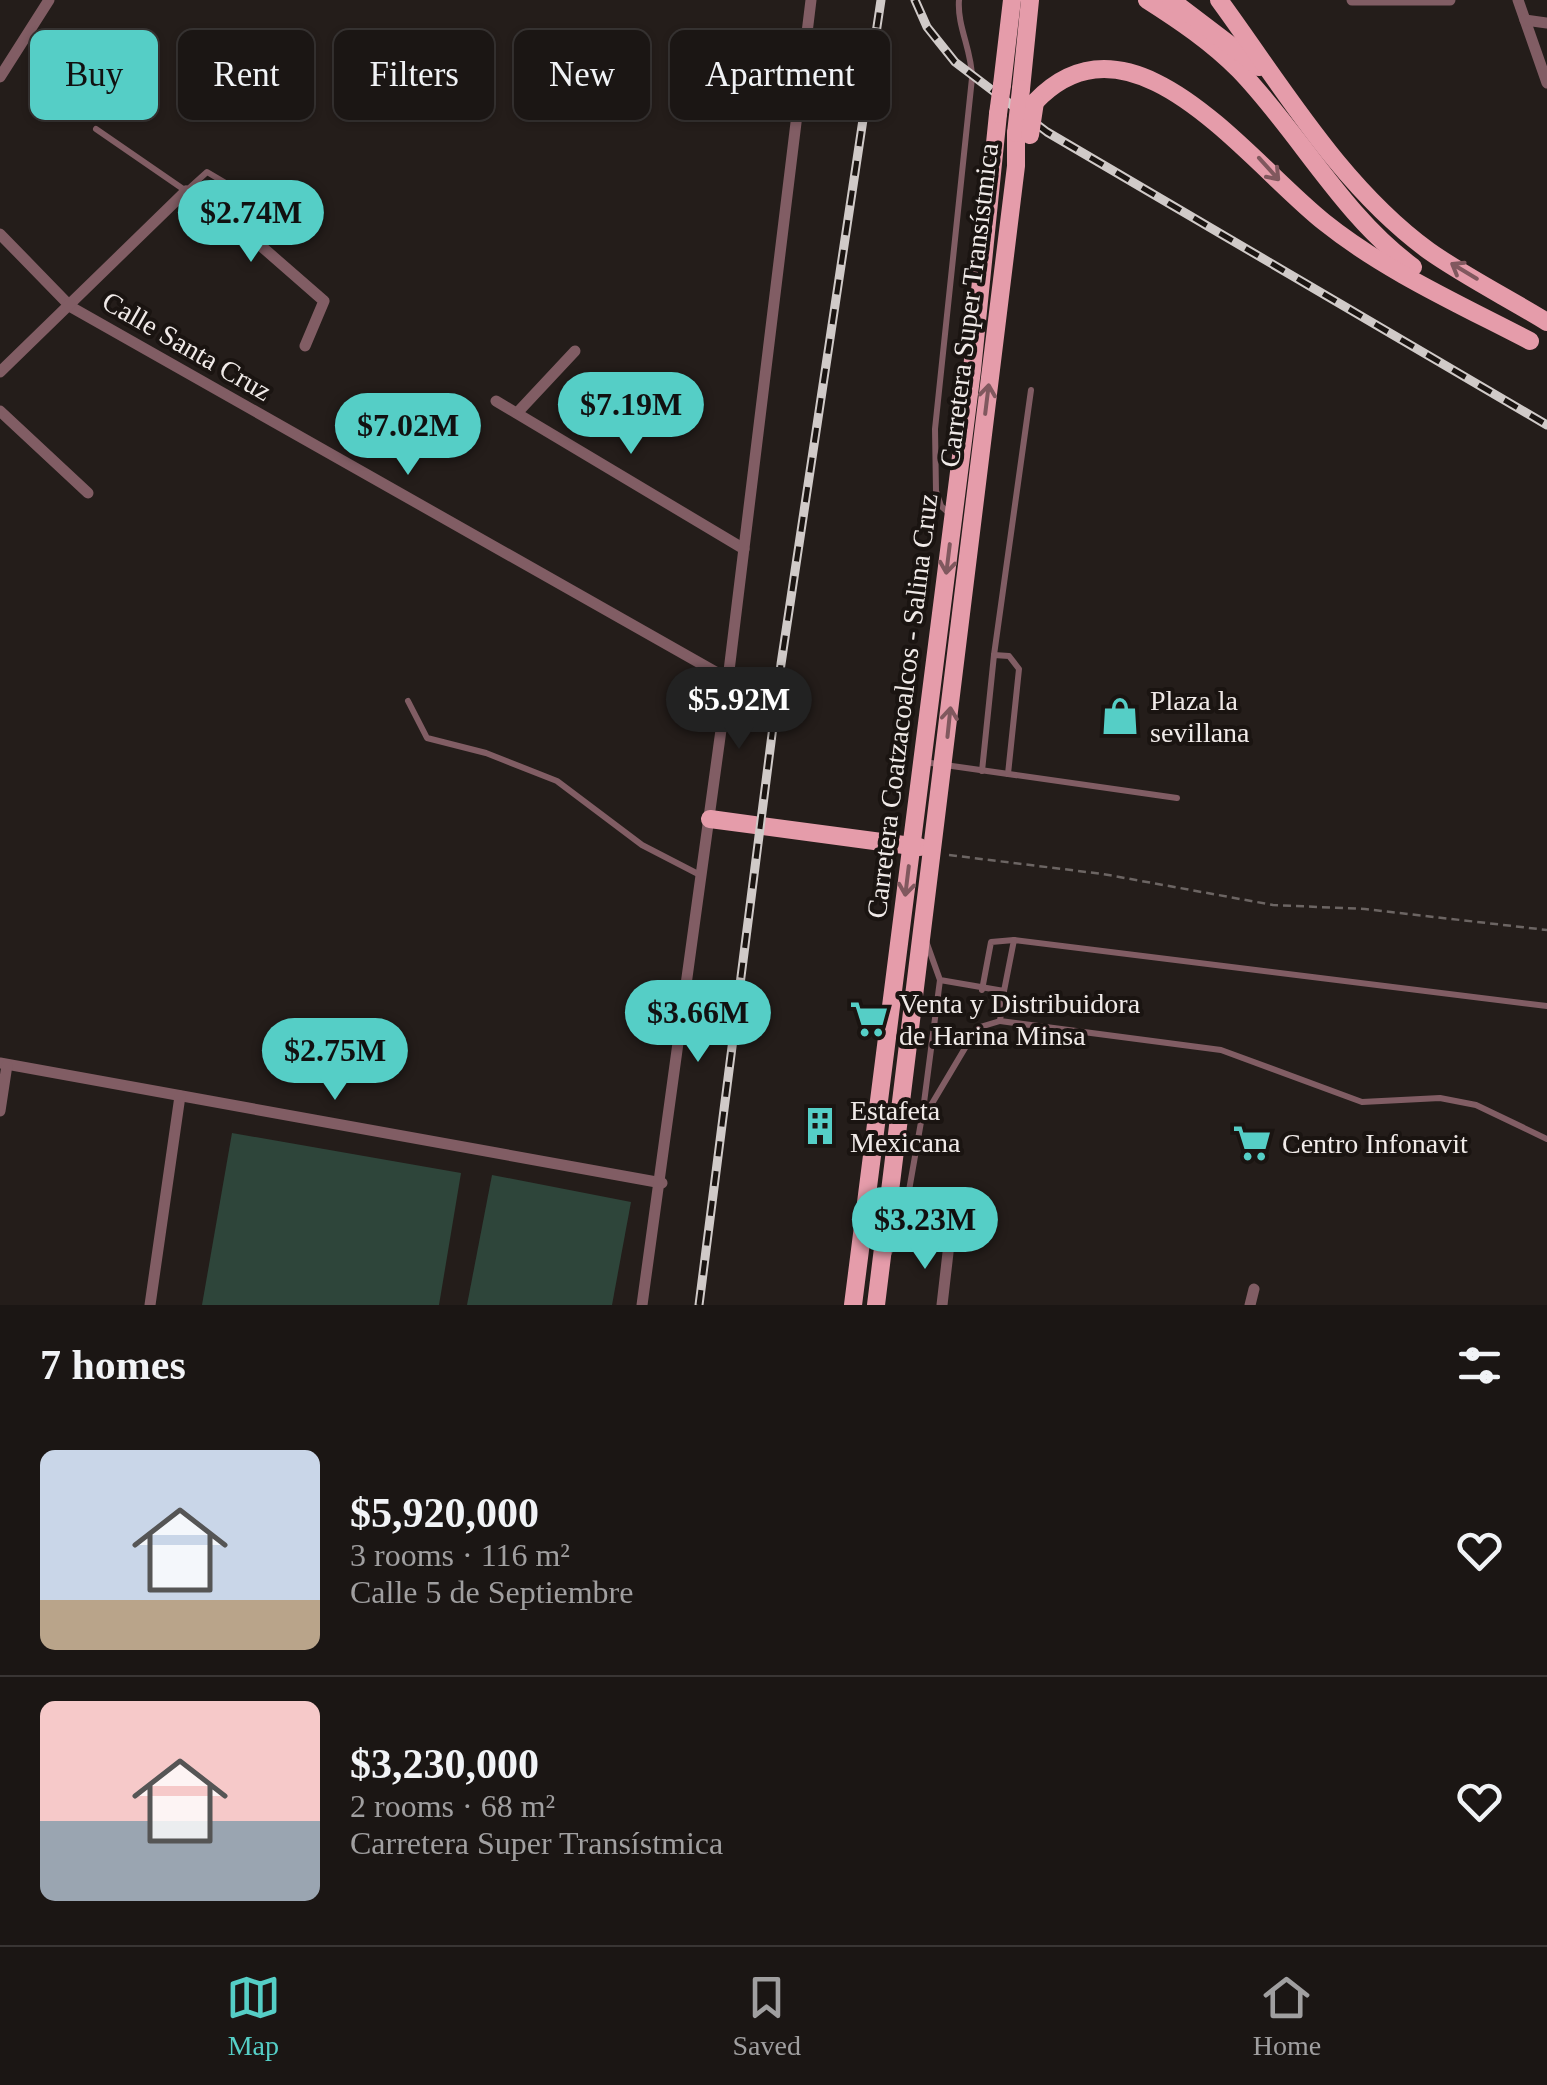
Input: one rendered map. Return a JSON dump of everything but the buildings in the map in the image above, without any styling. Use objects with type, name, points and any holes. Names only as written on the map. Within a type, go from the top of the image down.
[{"type":"main road","name":"Carretera Super Transístmica","points":[[998,114],[1012,0]]},
{"type":"main road","name":"Carretera Super Transístmica","points":[[876,1305],[944,766],[962,518],[1028,95],[1030,0]]},
{"type":"main road","points":[[1146,0],[1195,30],[1240,71],[1396,254],[1530,341]]},
{"type":"main road","points":[[1171,0],[1208,24],[1282,88]]},
{"type":"main road","points":[[1219,0],[1282,88],[1380,209],[1429,250],[1547,322]]},
{"type":"main road","points":[[1028,95],[1075,56]]},
{"type":"main road","points":[[1194,83],[1278,179],[1327,225],[1412,278],[1547,351]]},
{"type":"main road","name":"Carretera Coatzacoalcos - Salina Cruz","points":[[853,1305],[922,762],[962,518],[998,114]]},
{"type":"main road","points":[[710,819],[912,844],[933,854]]},
{"type":"street","points":[[0,77],[49,0]]},
{"type":"street","points":[[642,1305],[710,819],[811,0]]},
{"type":"street","points":[[1352,0],[1450,0]]},
{"type":"street","points":[[1518,0],[1547,83]]},
{"type":"street","points":[[1526,20],[1547,23]]},
{"type":"street","points":[[0,234],[71,307],[186,191],[261,246],[324,301],[305,346]]},
{"type":"street","name":"Calle Santa Cruz","points":[[0,372],[71,307],[728,679]]},
{"type":"street","points":[[517,413],[575,350]]},
{"type":"street","points":[[496,401],[744,549]]},
{"type":"street","points":[[0,411],[88,493]]},
{"type":"street","points":[[0,1112],[4,1064],[662,1183]]},
{"type":"street","points":[[150,1305],[180,1096]]},
{"type":"street","points":[[942,1305],[949,1244]]},
{"type":"street","points":[[1250,1305],[1254,1290]]},
{"type":"lane","points":[[959,0],[958,17],[972,62],[972,78],[935,429],[936,492],[941,506],[962,518]]},
{"type":"lane","points":[[96,129],[186,191],[207,172],[256,201]]},
{"type":"lane","points":[[982,771],[994,654],[1032,390]]},
{"type":"lane","points":[[994,654],[1009,656],[1018,669],[1008,774]]},
{"type":"lane","points":[[408,701],[426,738],[486,753],[557,780],[642,845],[702,876]]},
{"type":"lane","points":[[922,762],[1177,798]]},
{"type":"lane","points":[[880,1277],[904,1219],[940,980],[923,930]]},
{"type":"lane","points":[[982,990],[992,942],[1014,940],[1547,1006]]},
{"type":"lane","points":[[1000,1020],[1014,940]]},
{"type":"lane","points":[[940,980],[1004,992]]},
{"type":"lane","points":[[921,1122],[971,1038],[980,1027],[1000,1020],[1221,1050],[1362,1102],[1440,1098],[1476,1105],[1547,1139]]},
{"type":"path","points":[[933,854],[1103,874],[1274,906],[1365,908],[1547,930]]},
{"type":"green space","points":[[232,1133],[461,1173],[439,1305],[202,1305]]},
{"type":"green space","points":[[492,1175],[631,1202],[612,1305],[467,1305]]},
{"type":"railway","points":[[699,1305],[781,664],[881,0]]},
{"type":"railway","points":[[915,0],[927,27],[955,62],[1047,132],[1547,425]]},
{"type":"place","name":"Plaza la sevillana","points":[[1120,716]]},
{"type":"place","name":"Venta y Distribuidora de Harina Minsa","points":[[869,1019]]},
{"type":"place","name":"Estafeta Mexicana","points":[[820,1126]]},
{"type":"place","name":"Centro Infonavit","points":[[1252,1143]]}]
